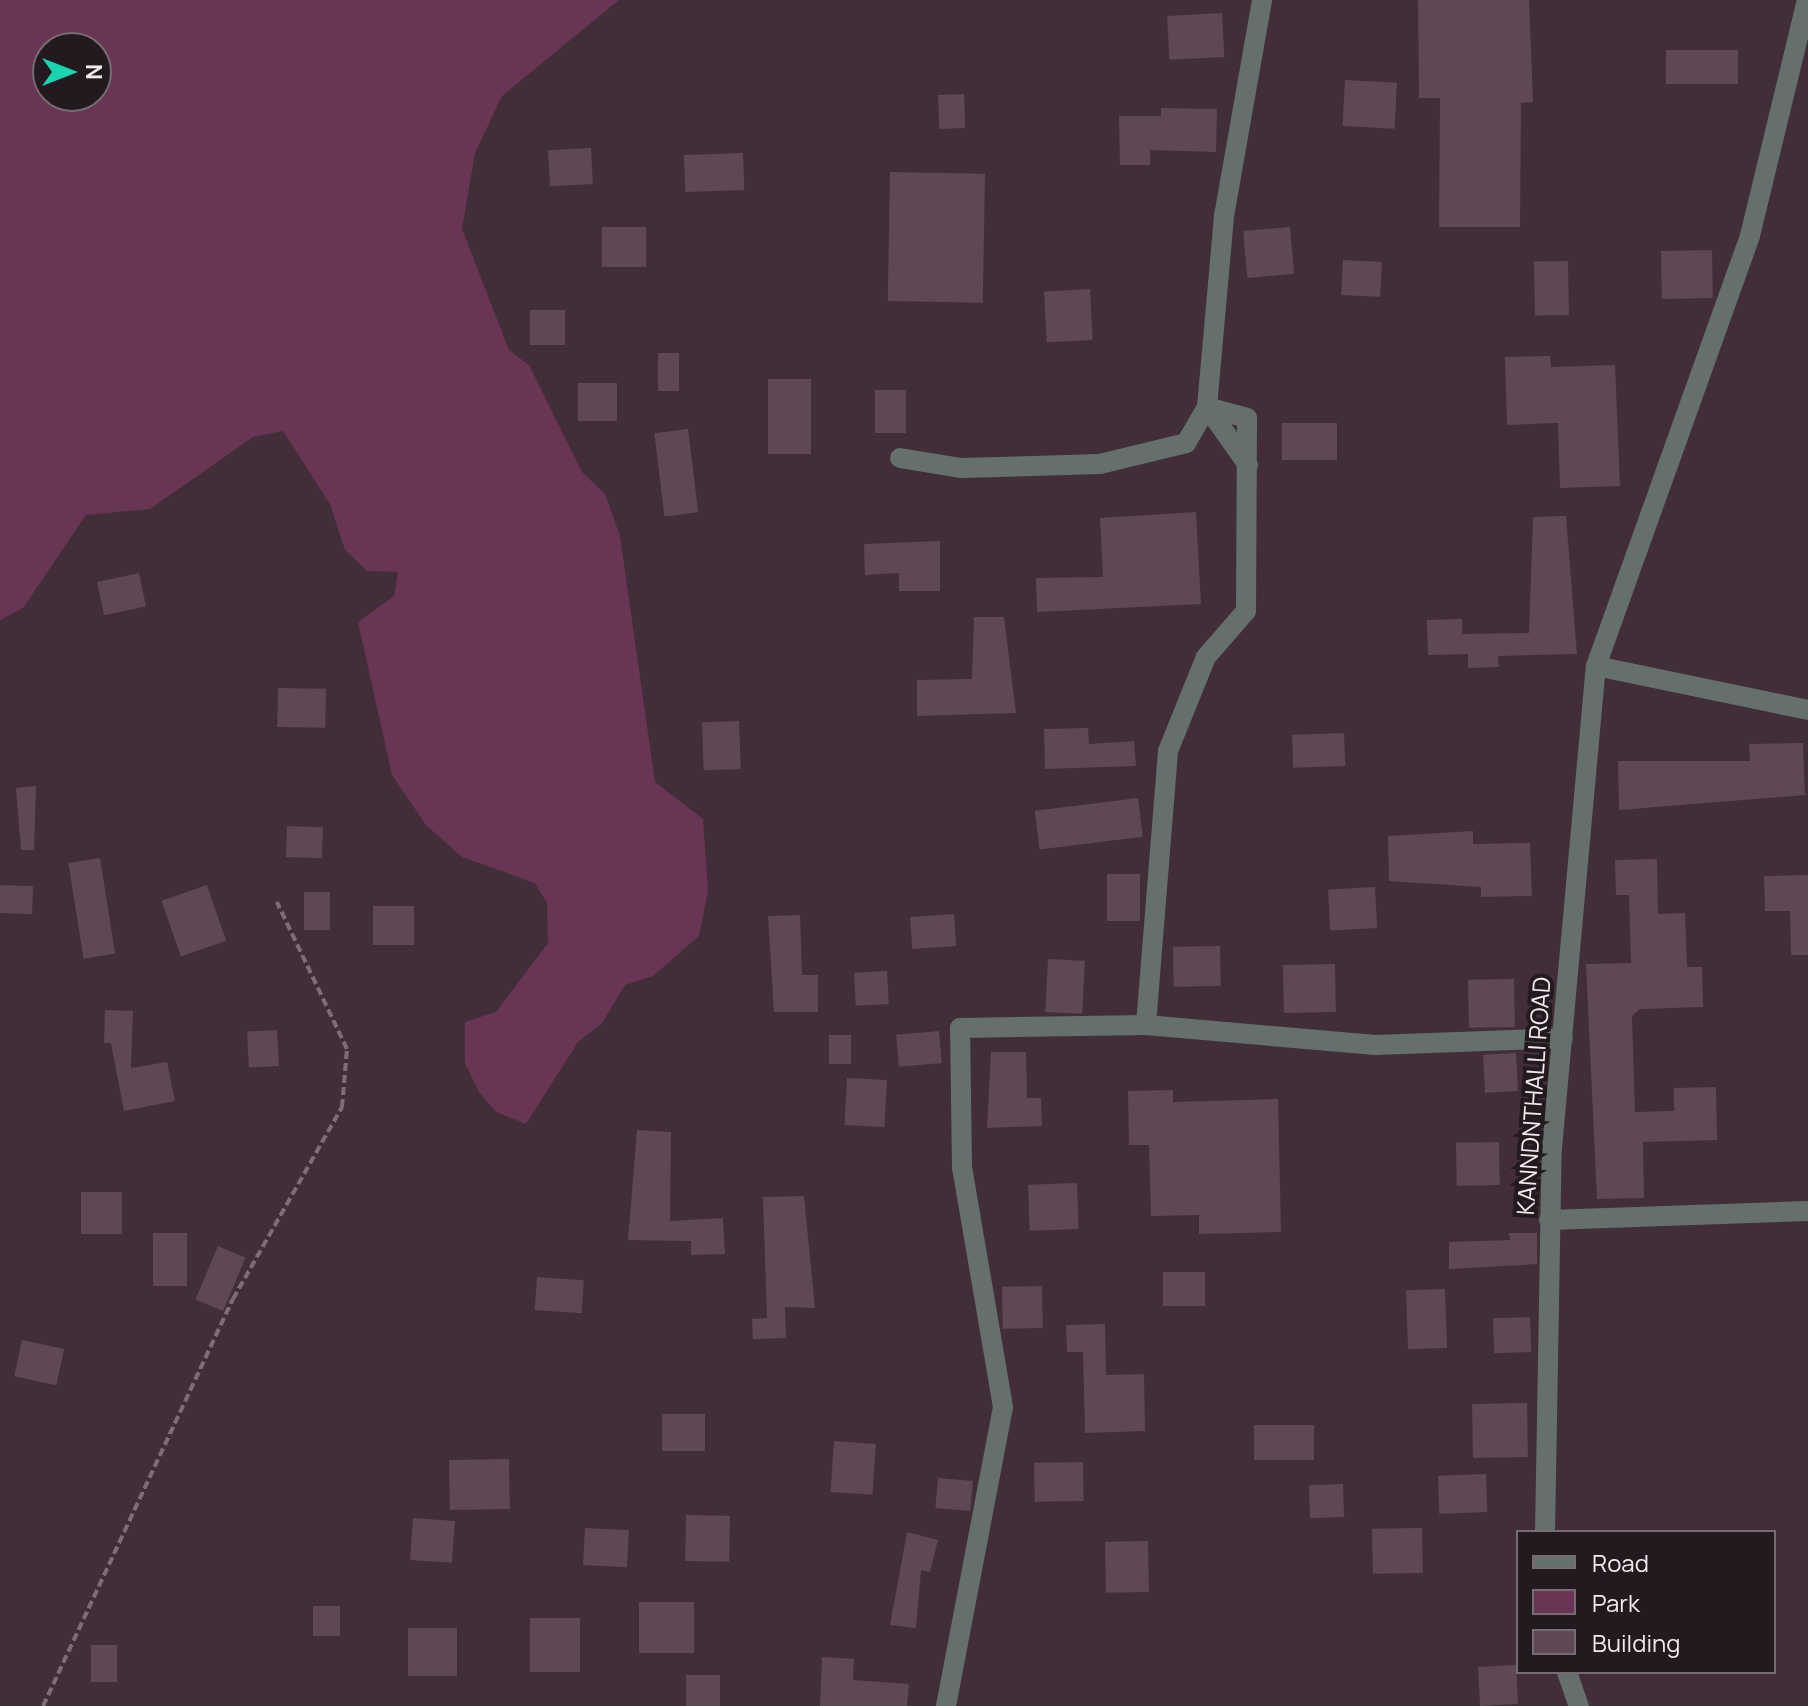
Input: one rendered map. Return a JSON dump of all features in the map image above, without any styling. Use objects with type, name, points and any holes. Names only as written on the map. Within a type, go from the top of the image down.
[{"type":"street","points":[[900,458],[961,468],[1100,464],[1186,443],[1207,407],[1224,216],[1262,0]]},
{"type":"street","name":"KANNDNTHALLI ROAD","points":[[1545,1530],[1549,1220],[1596,666],[1750,236],[1807,0]]},
{"type":"street","points":[[1146,1025],[1168,751],[1206,657],[1246,611],[1247,418],[1207,407]]},
{"type":"street","points":[[1596,666],[1808,710]]},
{"type":"street","points":[[946,1706],[1003,1407],[962,1167],[960,1028],[1146,1025],[1375,1045],[1563,1038]]},
{"type":"street","points":[[1549,1220],[1808,1211]]},
{"type":"street","points":[[1568,1674],[1579,1706]]},
{"type":"path","points":[[43,1706],[233,1299],[342,1107],[347,1049],[277,902]]},
{"type":"green space","points":[[0,0],[619,0],[502,96],[475,153],[462,229],[509,350],[529,365],[582,472],[605,494],[620,536],[655,782],[703,819],[708,891],[699,936],[653,976],[625,985],[602,1023],[578,1042],[526,1124],[496,1112],[479,1092],[465,1063],[465,1022],[496,1012],[548,943],[547,903],[535,883],[462,857],[426,825],[392,775],[358,622],[394,596],[398,572],[367,571],[345,550],[330,504],[283,431],[253,437],[150,509],[86,515],[23,608],[0,620]]},
{"type":"building","points":[[1418,0],[1529,0],[1533,102],[1521,103],[1520,227],[1439,227],[1440,98],[1419,98]]},
{"type":"building","points":[[1222,13],[1224,57],[1169,60],[1167,16]]},
{"type":"building","points":[[1666,50],[1738,50],[1738,84],[1666,84]]},
{"type":"building","points":[[1345,80],[1397,83],[1395,129],[1343,126]]},
{"type":"building","points":[[964,94],[965,128],[939,129],[938,95]]},
{"type":"building","points":[[1161,108],[1217,109],[1216,152],[1150,150],[1150,165],[1120,165],[1119,116],[1161,116]]},
{"type":"building","points":[[591,148],[593,184],[550,186],[548,150]]},
{"type":"building","points":[[743,153],[744,190],[685,192],[684,155]]},
{"type":"building","points":[[890,172],[985,174],[983,303],[888,301]]},
{"type":"building","points":[[602,227],[646,227],[646,267],[602,267]]},
{"type":"building","points":[[1290,227],[1294,274],[1247,278],[1243,231]]},
{"type":"building","points":[[1712,250],[1713,298],[1662,299],[1661,251]]},
{"type":"building","points":[[1343,260],[1382,262],[1380,297],[1341,295]]},
{"type":"building","points":[[1568,261],[1569,315],[1535,316],[1534,262]]},
{"type":"building","points":[[1090,289],[1093,340],[1047,342],[1044,291]]},
{"type":"building","points":[[530,310],[565,310],[565,345],[530,345]]},
{"type":"building","points":[[658,353],[679,353],[679,391],[658,391]]},
{"type":"building","points":[[1550,356],[1551,367],[1615,365],[1620,486],[1560,488],[1558,423],[1507,425],[1505,357]]},
{"type":"building","points":[[768,379],[811,379],[811,454],[768,454]]},
{"type":"building","points":[[578,383],[617,383],[617,421],[578,421]]},
{"type":"building","points":[[875,390],[906,390],[906,433],[875,433]]},
{"type":"building","points":[[1282,423],[1337,423],[1337,460],[1282,460]]},
{"type":"building","points":[[688,429],[698,512],[664,517],[654,433]]},
{"type":"building","points":[[1196,512],[1201,604],[1037,612],[1036,578],[1103,577],[1100,518]]},
{"type":"building","points":[[1566,516],[1577,654],[1498,656],[1499,667],[1468,668],[1468,654],[1428,655],[1427,620],[1462,619],[1462,634],[1529,633],[1533,517]]},
{"type":"building","points":[[940,541],[940,591],[899,591],[899,573],[865,575],[864,544]]},
{"type":"building","points":[[139,573],[146,606],[104,615],[97,582]]},
{"type":"building","points":[[974,617],[1004,617],[1016,713],[917,716],[917,680],[972,679]]},
{"type":"building","points":[[278,688],[326,689],[325,728],[277,727]]},
{"type":"building","points":[[739,721],[741,769],[704,770],[702,722]]},
{"type":"building","points":[[1088,728],[1089,744],[1134,741],[1136,766],[1045,769],[1044,729]]},
{"type":"building","points":[[1344,733],[1345,766],[1293,768],[1292,735]]},
{"type":"building","points":[[1803,743],[1805,795],[1619,810],[1618,761],[1750,761],[1749,744]]},
{"type":"building","points":[[36,786],[34,850],[21,850],[16,788]]},
{"type":"building","points":[[1138,798],[1143,837],[1040,849],[1035,811]]},
{"type":"building","points":[[287,826],[323,827],[322,858],[286,857]]},
{"type":"building","points":[[1473,831],[1473,844],[1530,843],[1532,896],[1481,897],[1481,887],[1389,881],[1388,836]]},
{"type":"building","points":[[100,858],[115,954],[84,959],[68,863]]},
{"type":"building","points":[[1657,859],[1658,914],[1685,913],[1687,967],[1702,967],[1703,1007],[1640,1009],[1632,1016],[1635,1112],[1674,1111],[1674,1088],[1716,1087],[1717,1140],[1643,1142],[1644,1198],[1597,1199],[1586,964],[1631,963],[1629,895],[1616,895],[1615,860]]},
{"type":"building","points":[[1107,874],[1140,874],[1140,921],[1107,921]]},
{"type":"building","points":[[1808,875],[1808,955],[1791,955],[1790,911],[1765,911],[1764,876]]},
{"type":"building","points":[[0,885],[33,886],[32,914],[0,913]]},
{"type":"building","points":[[207,885],[226,941],[181,956],[162,901]]},
{"type":"building","points":[[1375,887],[1377,928],[1330,930],[1328,889]]},
{"type":"building","points":[[304,892],[330,892],[330,930],[304,930]]},
{"type":"building","points":[[373,906],[414,906],[414,945],[373,945]]},
{"type":"building","points":[[954,914],[956,946],[912,949],[910,917]]},
{"type":"building","points":[[800,915],[802,975],[818,975],[818,1012],[774,1012],[768,916]]},
{"type":"building","points":[[1220,946],[1221,986],[1174,987],[1173,947]]},
{"type":"building","points":[[1048,959],[1085,961],[1082,1014],[1045,1012]]},
{"type":"building","points":[[1335,964],[1336,1012],[1284,1013],[1283,965]]},
{"type":"building","points":[[887,971],[889,1004],[856,1006],[854,973]]},
{"type":"building","points":[[1514,979],[1515,1027],[1469,1028],[1468,980]]},
{"type":"building","points":[[105,1010],[133,1011],[131,1068],[167,1062],[175,1101],[124,1111],[111,1043],[104,1043]]},
{"type":"building","points":[[277,1030],[279,1066],[249,1068],[247,1032]]},
{"type":"building","points":[[939,1031],[942,1063],[899,1067],[896,1035]]},
{"type":"building","points":[[829,1035],[851,1035],[851,1064],[829,1064]]},
{"type":"building","points":[[991,1052],[1026,1052],[1027,1098],[1041,1098],[1042,1126],[987,1128]]},
{"type":"building","points":[[1516,1053],[1518,1091],[1485,1093],[1483,1055]]},
{"type":"building","points":[[847,1078],[887,1080],[884,1127],[845,1125]]},
{"type":"building","points":[[1173,1090],[1173,1102],[1278,1099],[1281,1232],[1199,1234],[1199,1215],[1151,1216],[1149,1145],[1129,1145],[1128,1091]]},
{"type":"building","points":[[637,1130],[671,1132],[670,1221],[723,1218],[725,1254],[691,1255],[691,1241],[628,1240]]},
{"type":"building","points":[[1499,1142],[1500,1185],[1457,1186],[1456,1143]]},
{"type":"building","points":[[1077,1183],[1079,1229],[1030,1231],[1028,1185]]},
{"type":"building","points":[[81,1192],[122,1192],[122,1234],[81,1234]]},
{"type":"building","points":[[804,1196],[815,1308],[785,1307],[786,1338],[753,1339],[752,1319],[767,1318],[763,1197]]},
{"type":"building","points":[[153,1233],[187,1233],[187,1286],[153,1286]]},
{"type":"building","points":[[1509,1233],[1537,1233],[1537,1264],[1449,1269],[1449,1242],[1510,1240]]},
{"type":"building","points":[[218,1246],[246,1258],[223,1311],[195,1299]]},
{"type":"building","points":[[1163,1272],[1205,1272],[1205,1306],[1163,1306]]},
{"type":"building","points":[[537,1277],[584,1280],[582,1313],[535,1310]]},
{"type":"building","points":[[1042,1286],[1043,1328],[1003,1329],[1002,1287]]},
{"type":"building","points":[[1445,1289],[1447,1348],[1408,1349],[1406,1290]]},
{"type":"building","points":[[1530,1317],[1531,1352],[1494,1353],[1493,1318]]},
{"type":"building","points":[[1105,1324],[1106,1375],[1144,1374],[1145,1431],[1085,1433],[1083,1352],[1067,1352],[1066,1325]]},
{"type":"building","points":[[22,1340],[64,1349],[56,1385],[14,1376]]},
{"type":"building","points":[[1527,1403],[1528,1457],[1473,1458],[1472,1404]]},
{"type":"building","points":[[662,1414],[705,1414],[705,1451],[662,1451]]},
{"type":"building","points":[[1254,1425],[1314,1425],[1314,1460],[1254,1460]]},
{"type":"building","points":[[834,1441],[876,1444],[872,1495],[830,1492]]},
{"type":"building","points":[[509,1459],[510,1509],[450,1510],[449,1460]]},
{"type":"building","points":[[1083,1462],[1084,1501],[1035,1502],[1034,1463]]},
{"type":"building","points":[[1486,1474],[1487,1512],[1439,1514],[1438,1476]]},
{"type":"building","points":[[938,1478],[973,1481],[970,1511],[935,1508]]},
{"type":"building","points":[[1343,1484],[1344,1517],[1310,1518],[1309,1485]]},
{"type":"building","points":[[686,1515],[730,1516],[729,1562],[685,1561]]},
{"type":"building","points":[[413,1518],[455,1521],[452,1563],[410,1560]]},
{"type":"building","points":[[585,1528],[629,1530],[627,1567],[583,1565]]},
{"type":"building","points":[[1422,1528],[1423,1573],[1373,1574],[1372,1529]]},
{"type":"building","points":[[907,1532],[938,1540],[930,1572],[921,1570],[916,1628],[890,1625]]},
{"type":"building","points":[[1148,1541],[1149,1592],[1106,1593],[1105,1542]]},
{"type":"building","points":[[639,1602],[694,1602],[694,1653],[639,1653]]},
{"type":"building","points":[[313,1606],[340,1606],[340,1636],[313,1636]]},
{"type":"building","points":[[530,1618],[580,1618],[580,1672],[530,1672]]},
{"type":"building","points":[[408,1628],[457,1628],[457,1676],[408,1676]]},
{"type":"building","points":[[91,1645],[117,1645],[117,1682],[91,1682]]},
{"type":"building","points":[[822,1657],[854,1659],[853,1680],[909,1684],[907,1706],[820,1706]]},
{"type":"building","points":[[1516,1665],[1518,1704],[1480,1706],[1478,1667]]},
{"type":"building","points":[[686,1675],[720,1675],[720,1706],[686,1706]]}]
